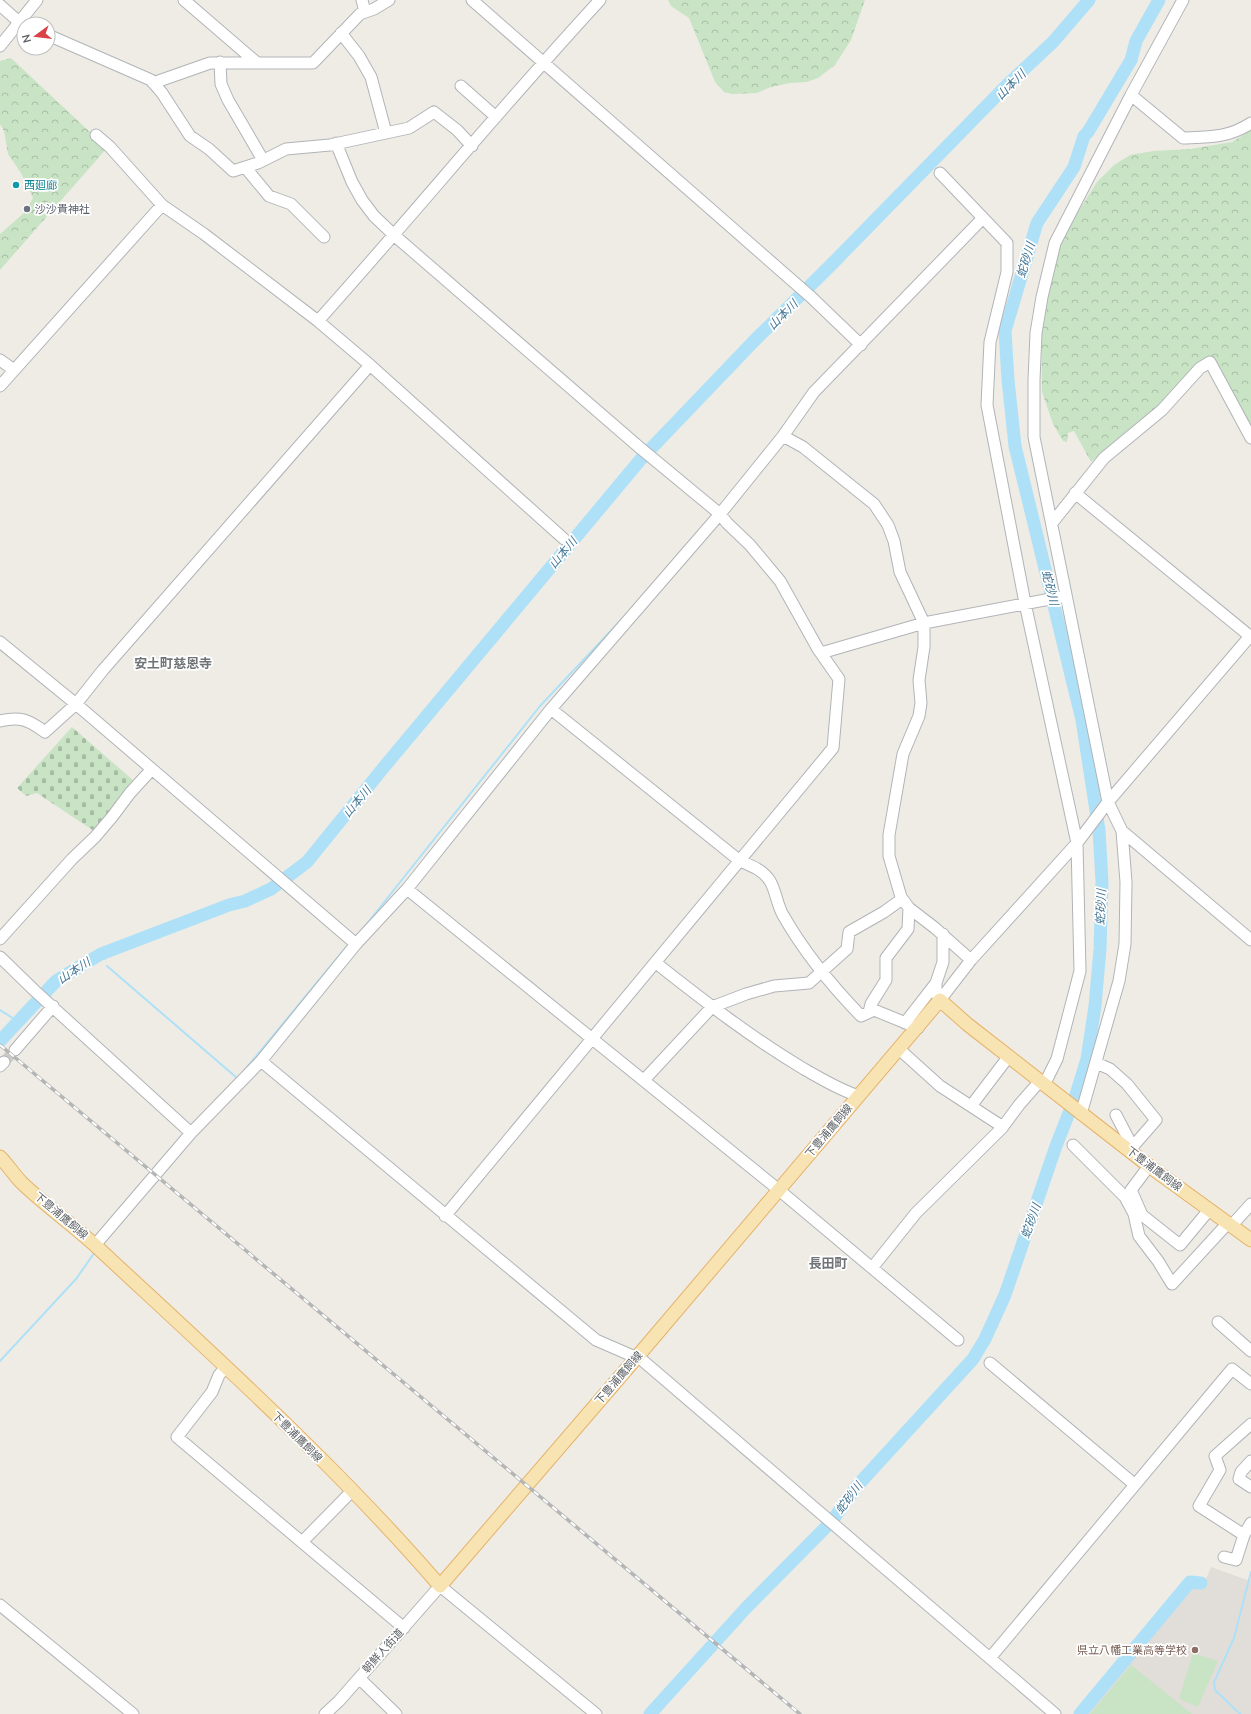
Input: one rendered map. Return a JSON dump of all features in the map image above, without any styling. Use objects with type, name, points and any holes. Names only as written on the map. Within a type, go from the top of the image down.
[{"type":"main road","name":"下豊浦鷹飼線","points":[[1,1162],[57,1215],[95,1246],[226,1367],[352,1491],[440,1586],[918,1028],[940,1000],[1127,1150],[1251,1240]]},
{"type":"street","points":[[27,16],[37,0]]},
{"type":"street","points":[[184,0],[256,62]]},
{"type":"street","points":[[362,0],[365,12]]},
{"type":"street","points":[[153,83],[210,63],[313,63],[360,14],[389,0]]},
{"type":"street","points":[[472,0],[811,297],[861,345]]},
{"type":"street","points":[[318,321],[395,236],[543,62],[600,0]]},
{"type":"street","points":[[1081,1114],[1119,981],[1125,944],[1126,882],[1122,831],[1108,802],[1034,437],[1034,373],[1036,333],[1042,297],[1055,243],[1131,95],[1183,0]]},
{"type":"street","points":[[0,5],[16,19]]},
{"type":"street","points":[[0,46],[16,30]]},
{"type":"street","points":[[342,33],[359,56],[371,77],[386,133]]},
{"type":"street","points":[[56,39],[150,80],[162,93],[190,136],[210,149],[233,171],[263,160],[286,149],[336,143],[409,128],[434,112],[457,130],[472,146]]},
{"type":"street","points":[[220,62],[221,84],[228,100],[263,160]]},
{"type":"street","points":[[461,86],[496,117]]},
{"type":"street","points":[[1131,95],[1183,138],[1219,137],[1239,131],[1251,123]]},
{"type":"street","points":[[96,135],[110,147],[162,205],[204,234],[318,321],[370,365],[564,539]]},
{"type":"street","points":[[336,143],[352,182],[362,200],[374,216],[395,236],[639,447],[720,514],[727,523],[750,545],[780,581],[821,653],[839,679],[833,748],[445,1216]]},
{"type":"street","points":[[245,167],[269,196],[291,204],[324,237]]},
{"type":"street","points":[[872,1268],[916,1213],[1003,1126],[1019,1105],[1042,1083],[1057,1059],[1080,972],[1077,843],[1025,603],[987,405],[990,342],[1007,272],[1007,243],[940,173]]},
{"type":"street","points":[[0,386],[162,205]]},
{"type":"street","points":[[95,1246],[192,1133],[261,1061],[356,944],[407,889],[551,709],[720,514],[783,436],[814,392],[983,218]]},
{"type":"street","points":[[0,360],[14,370]]},
{"type":"street","points":[[1052,523],[1074,493],[1104,458],[1162,410],[1200,368],[1210,362],[1251,438]]},
{"type":"street","points":[[0,722],[12,718],[21,719],[30,722],[45,732],[76,704],[103,670],[370,365]]},
{"type":"street","points":[[783,436],[803,447],[874,504],[888,525],[894,541],[900,572],[924,623],[924,647],[919,680],[921,703],[919,716],[903,754],[889,835],[889,856],[902,899],[909,908],[943,934],[971,960]]},
{"type":"street","points":[[943,934],[942,962],[936,983],[936,993],[940,1000],[971,960],[1077,843],[1108,802],[1251,636],[1074,493]]},
{"type":"street","points":[[821,653],[924,623],[1066,596]]},
{"type":"street","points":[[0,642],[76,704],[356,944]]},
{"type":"street","points":[[551,709],[740,862],[759,869],[770,881],[782,914],[803,948],[836,990],[861,1016],[874,1010],[918,1028]]},
{"type":"street","points":[[0,939],[72,859],[95,837],[130,793],[152,769]]},
{"type":"street","points":[[1122,831],[1251,940]]},
{"type":"street","points":[[407,889],[779,1190],[958,1340]]},
{"type":"street","points":[[644,1080],[712,1007],[746,994],[774,986],[809,983],[847,949],[849,932],[884,912],[902,899]]},
{"type":"street","points":[[869,1012],[871,1004],[886,980],[886,958],[908,929],[909,908]]},
{"type":"street","points":[[0,957],[35,991],[192,1133]]},
{"type":"street","points":[[656,963],[712,1007],[780,1055],[842,1091],[859,1096]]},
{"type":"street","points":[[905,1023],[936,983]]},
{"type":"street","points":[[15,1050],[51,1005]]},
{"type":"street","points":[[900,1049],[928,1077],[1003,1126]]},
{"type":"street","points":[[971,1106],[1009,1056]]},
{"type":"street","points":[[261,1061],[445,1216],[596,1340],[637,1357],[1055,1714]]},
{"type":"street","points":[[1096,1063],[1110,1069],[1127,1084],[1156,1120],[1127,1150]]},
{"type":"street","points":[[1116,1115],[1129,1141],[1127,1150]]},
{"type":"street","points":[[1073,1145],[1125,1198],[1134,1214],[1139,1236],[1158,1261],[1172,1284],[1251,1204]]},
{"type":"street","points":[[1149,1166],[1131,1190],[1142,1215],[1180,1245],[1209,1210]]},
{"type":"street","points":[[1218,1322],[1251,1351]]},
{"type":"street","points":[[990,1363],[1134,1484]]},
{"type":"street","points":[[226,1367],[219,1375],[212,1392],[178,1437],[404,1628]]},
{"type":"street","points":[[990,1658],[1134,1484],[1232,1369],[1251,1383]]},
{"type":"street","points":[[1244,1535],[1199,1506],[1220,1470],[1215,1456],[1251,1424]]},
{"type":"street","points":[[1251,1461],[1241,1472],[1239,1479],[1251,1487]]},
{"type":"street","points":[[302,1542],[352,1491]]},
{"type":"street","points":[[1224,1557],[1236,1560],[1244,1535],[1251,1523]]},
{"type":"street","points":[[440,1586],[596,1714]]},
{"type":"street","name":"朝鮮人街道","points":[[325,1714],[339,1701],[440,1586]]},
{"type":"street","points":[[0,1605],[133,1714]]},
{"type":"street","points":[[359,1678],[396,1714]]},
{"type":"shaded area","name":"県立八幡工業高等学校","points":[[1211,1567],[1250,1581],[1251,1578],[1251,1714],[1085,1714],[1192,1585],[1203,1586]]},
{"type":"green space","points":[[668,0],[865,0],[851,40],[835,65],[818,78],[807,82],[790,83],[771,87],[757,93],[732,94],[724,92],[715,82],[689,18],[671,6]]},
{"type":"green space","name":"沙沙貴神社","points":[[11,58],[107,148],[0,270],[0,234],[25,212],[33,198],[21,173],[8,154],[4,131],[0,124],[0,61]]},
{"type":"green space","points":[[1251,130],[1251,428],[1204,360],[1159,407],[1091,462],[1074,431],[1068,433],[1067,442],[1063,441],[1053,424],[1042,392],[1041,296],[1057,250],[1076,215],[1097,182],[1114,165],[1130,155],[1153,151],[1190,149],[1232,142]]},
{"type":"green space","points":[[72,727],[134,781],[94,831],[37,793],[26,796],[17,788]]},
{"type":"green space","points":[[1193,1653],[1218,1661],[1198,1707],[1179,1699]]},
{"type":"green space","points":[[1131,1665],[1192,1714],[1090,1714]]},
{"type":"waterway","name":"山本川","points":[[0,1041],[56,981],[101,954],[229,905],[245,901],[271,889],[307,862],[384,767],[641,459],[754,341],[831,265],[1006,86],[1053,42],[1089,0]]},
{"type":"waterway","name":"蛇砂川","points":[[650,1714],[746,1608],[832,1521],[857,1486],[973,1359],[985,1339],[1005,1295],[1056,1146],[1076,1095],[1087,1059],[1095,1006],[1100,949],[1102,882],[1099,830],[1082,720],[1015,446],[1008,380],[1005,331],[1037,223],[1074,167],[1084,136],[1088,132],[1131,60],[1136,41],[1159,0]]},
{"type":"waterway","points":[[362,930],[540,706],[622,619]]},
{"type":"waterway","points":[[243,1072],[348,945]]},
{"type":"waterway","name":"山本川","points":[[101,954],[105,959]]},
{"type":"waterway","points":[[107,966],[237,1078],[239,1077]]},
{"type":"waterway","points":[[0,1010],[19,1022]]},
{"type":"waterway","points":[[0,1361],[76,1279],[95,1252]]},
{"type":"waterway","points":[[1240,1714],[1215,1690],[1214,1682],[1234,1638],[1251,1572]]},
{"type":"waterway","points":[[1080,1714],[1190,1582],[1201,1583]]},
{"type":"tunnel","points":[[4,1062],[15,1050]]},
{"type":"railway","points":[[0,1045],[800,1714]]},
{"type":"place","name":"西廻廊","points":[[16,185]]},
{"type":"place","name":"沙沙貴神社","points":[[27,209]]},
{"type":"place","name":"県立八幡工業高等学校","points":[[1195,1650]]},
{"type":"district","name":"安土町慈恩寺","points":[[173,664]]},
{"type":"district","name":"長田町","points":[[828,1264]]}]
